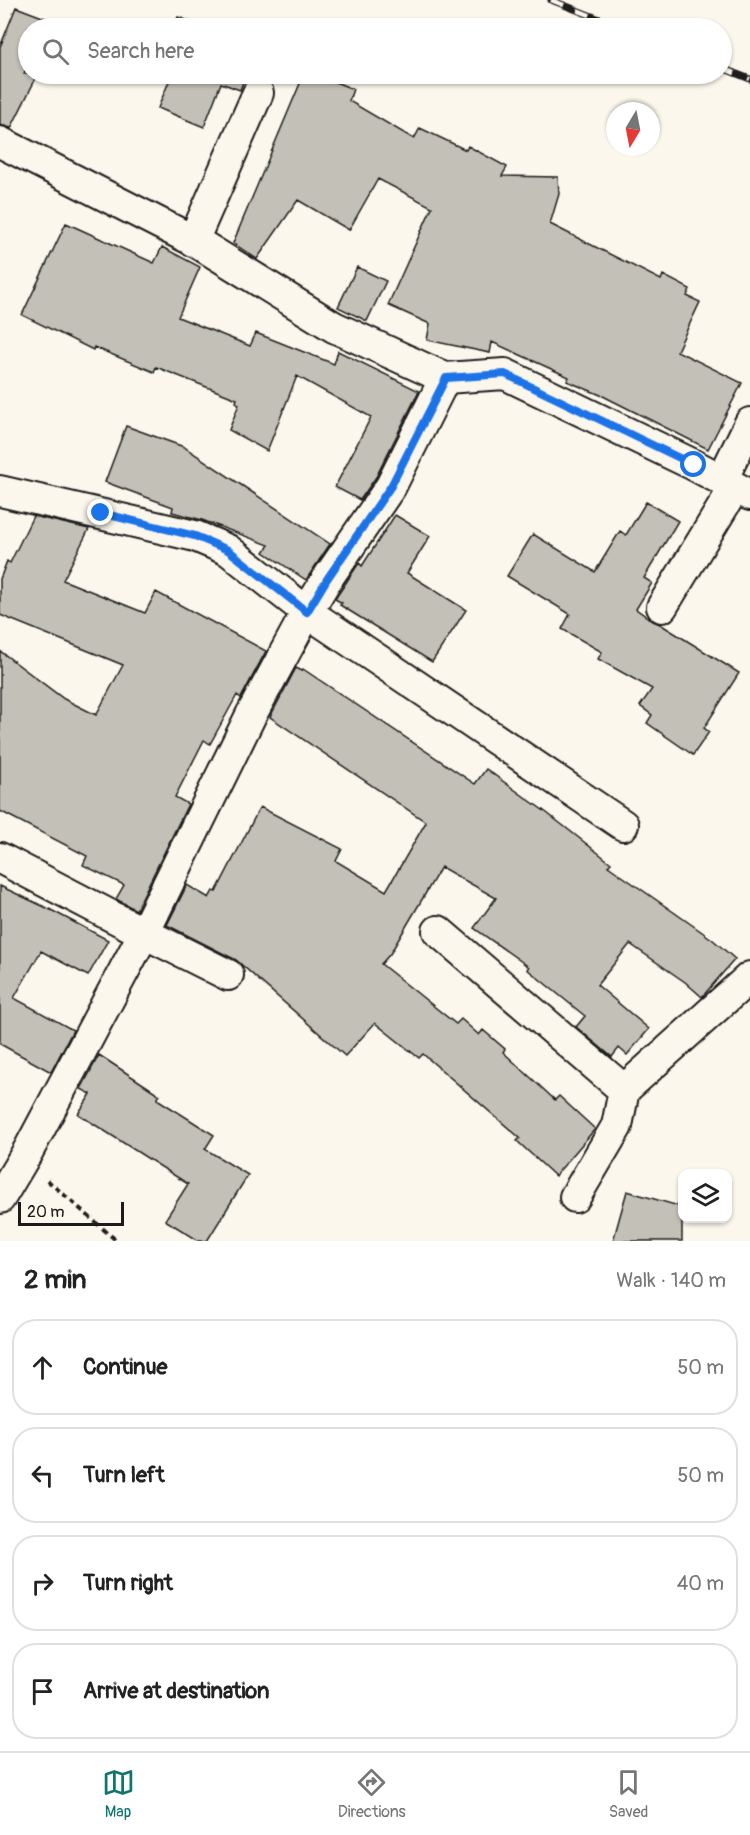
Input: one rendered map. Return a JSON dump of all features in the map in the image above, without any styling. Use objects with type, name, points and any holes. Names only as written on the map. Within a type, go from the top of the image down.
[{"type":"street","points":[[193,241],[258,93]]},
{"type":"street","points":[[0,142],[193,241],[334,327],[446,378],[505,374],[736,488]]},
{"type":"street","points":[[0,1198],[24,1160],[144,933],[251,715],[307,612],[391,486],[446,378]]},
{"type":"street","points":[[662,607],[736,488],[750,423]]},
{"type":"street","points":[[0,491],[195,536],[228,550],[307,612],[622,825]]},
{"type":"street","points":[[0,858],[228,975]]},
{"type":"street","points":[[438,932],[624,1090]]},
{"type":"street","points":[[575,1197],[617,1126],[624,1090],[750,977]]},
{"type":"path","points":[[24,1160],[117,1241]]},
{"type":"building","points":[[16,7],[45,18],[18,18],[18,84],[33,84],[11,128],[0,125],[0,47]]},
{"type":"building","points":[[168,84],[221,84],[204,127],[158,108]]},
{"type":"building","points":[[224,84],[242,84],[240,90]]},
{"type":"building","points":[[300,84],[340,84],[353,89],[349,101],[414,139],[420,128],[466,150],[468,146],[507,167],[502,176],[558,177],[559,194],[550,224],[661,280],[663,275],[690,289],[687,296],[700,302],[677,351],[742,383],[708,449],[603,396],[567,381],[569,377],[492,342],[490,353],[427,340],[430,324],[388,305],[432,207],[378,179],[349,230],[298,200],[257,259],[233,243]]},
{"type":"building","points":[[66,223],[154,263],[162,247],[200,267],[178,317],[250,346],[256,333],[334,364],[338,351],[419,391],[376,477],[360,500],[335,487],[371,417],[297,376],[267,451],[229,430],[239,404],[236,402],[237,399],[156,367],[154,372],[94,347],[93,350],[22,315]]},
{"type":"building","points":[[357,267],[386,281],[367,321],[338,307]]},
{"type":"building","points":[[126,426],[184,447],[330,544],[306,580],[264,552],[269,545],[202,520],[172,512],[173,507],[105,482]]},
{"type":"building","points":[[646,502],[678,521],[644,578],[652,583],[636,609],[739,673],[704,728],[709,732],[693,755],[647,723],[652,715],[640,706],[652,689],[598,659],[602,652],[562,629],[570,614],[507,576],[533,534],[595,572],[620,531],[626,535]]},
{"type":"building","points":[[395,515],[430,536],[407,573],[466,610],[432,662],[340,605],[342,603],[335,599],[359,563],[362,566]]},
{"type":"building","points":[[33,516],[89,529],[63,580],[145,613],[156,592],[266,651],[241,698],[237,695],[210,744],[204,740],[175,797],[188,804],[136,910],[116,899],[124,885],[83,865],[87,856],[0,811],[0,651],[64,699],[96,715],[123,665],[0,615],[0,579],[7,561],[10,563]]},
{"type":"building","points":[[296,668],[302,671],[303,669],[475,784],[486,769],[611,863],[608,866],[712,939],[735,959],[702,997],[685,982],[630,944],[597,985],[649,1029],[627,1055],[619,1048],[612,1057],[576,1027],[585,1016],[527,969],[529,967],[474,928],[496,898],[441,867],[390,954],[381,964],[456,1024],[461,1019],[479,1035],[483,1030],[505,1049],[503,1052],[555,1100],[559,1096],[595,1129],[555,1176],[517,1141],[520,1138],[423,1054],[419,1058],[375,1023],[345,1056],[236,960],[167,925],[187,885],[209,898],[213,891],[216,892],[260,807],[342,849],[336,861],[386,891],[426,822],[270,717]]},
{"type":"building","points":[[0,886],[108,940],[88,976],[41,951],[14,998],[73,1030],[51,1072],[0,1044]]},
{"type":"building","points":[[99,1055],[160,1095],[157,1099],[214,1135],[205,1149],[248,1175],[207,1241],[199,1241],[165,1220],[188,1184],[78,1114],[91,1094],[81,1089]]},
{"type":"building","points":[[627,1191],[678,1206],[678,1223],[682,1223],[682,1241],[613,1241]]},
{"type":"railway","points":[[551,0],[597,18]]},
{"type":"railway","points":[[732,72],[750,79]]},
{"type":"route","points":[[101,513],[195,536],[228,550],[307,612],[391,486],[446,378],[505,374],[694,465]]}]
